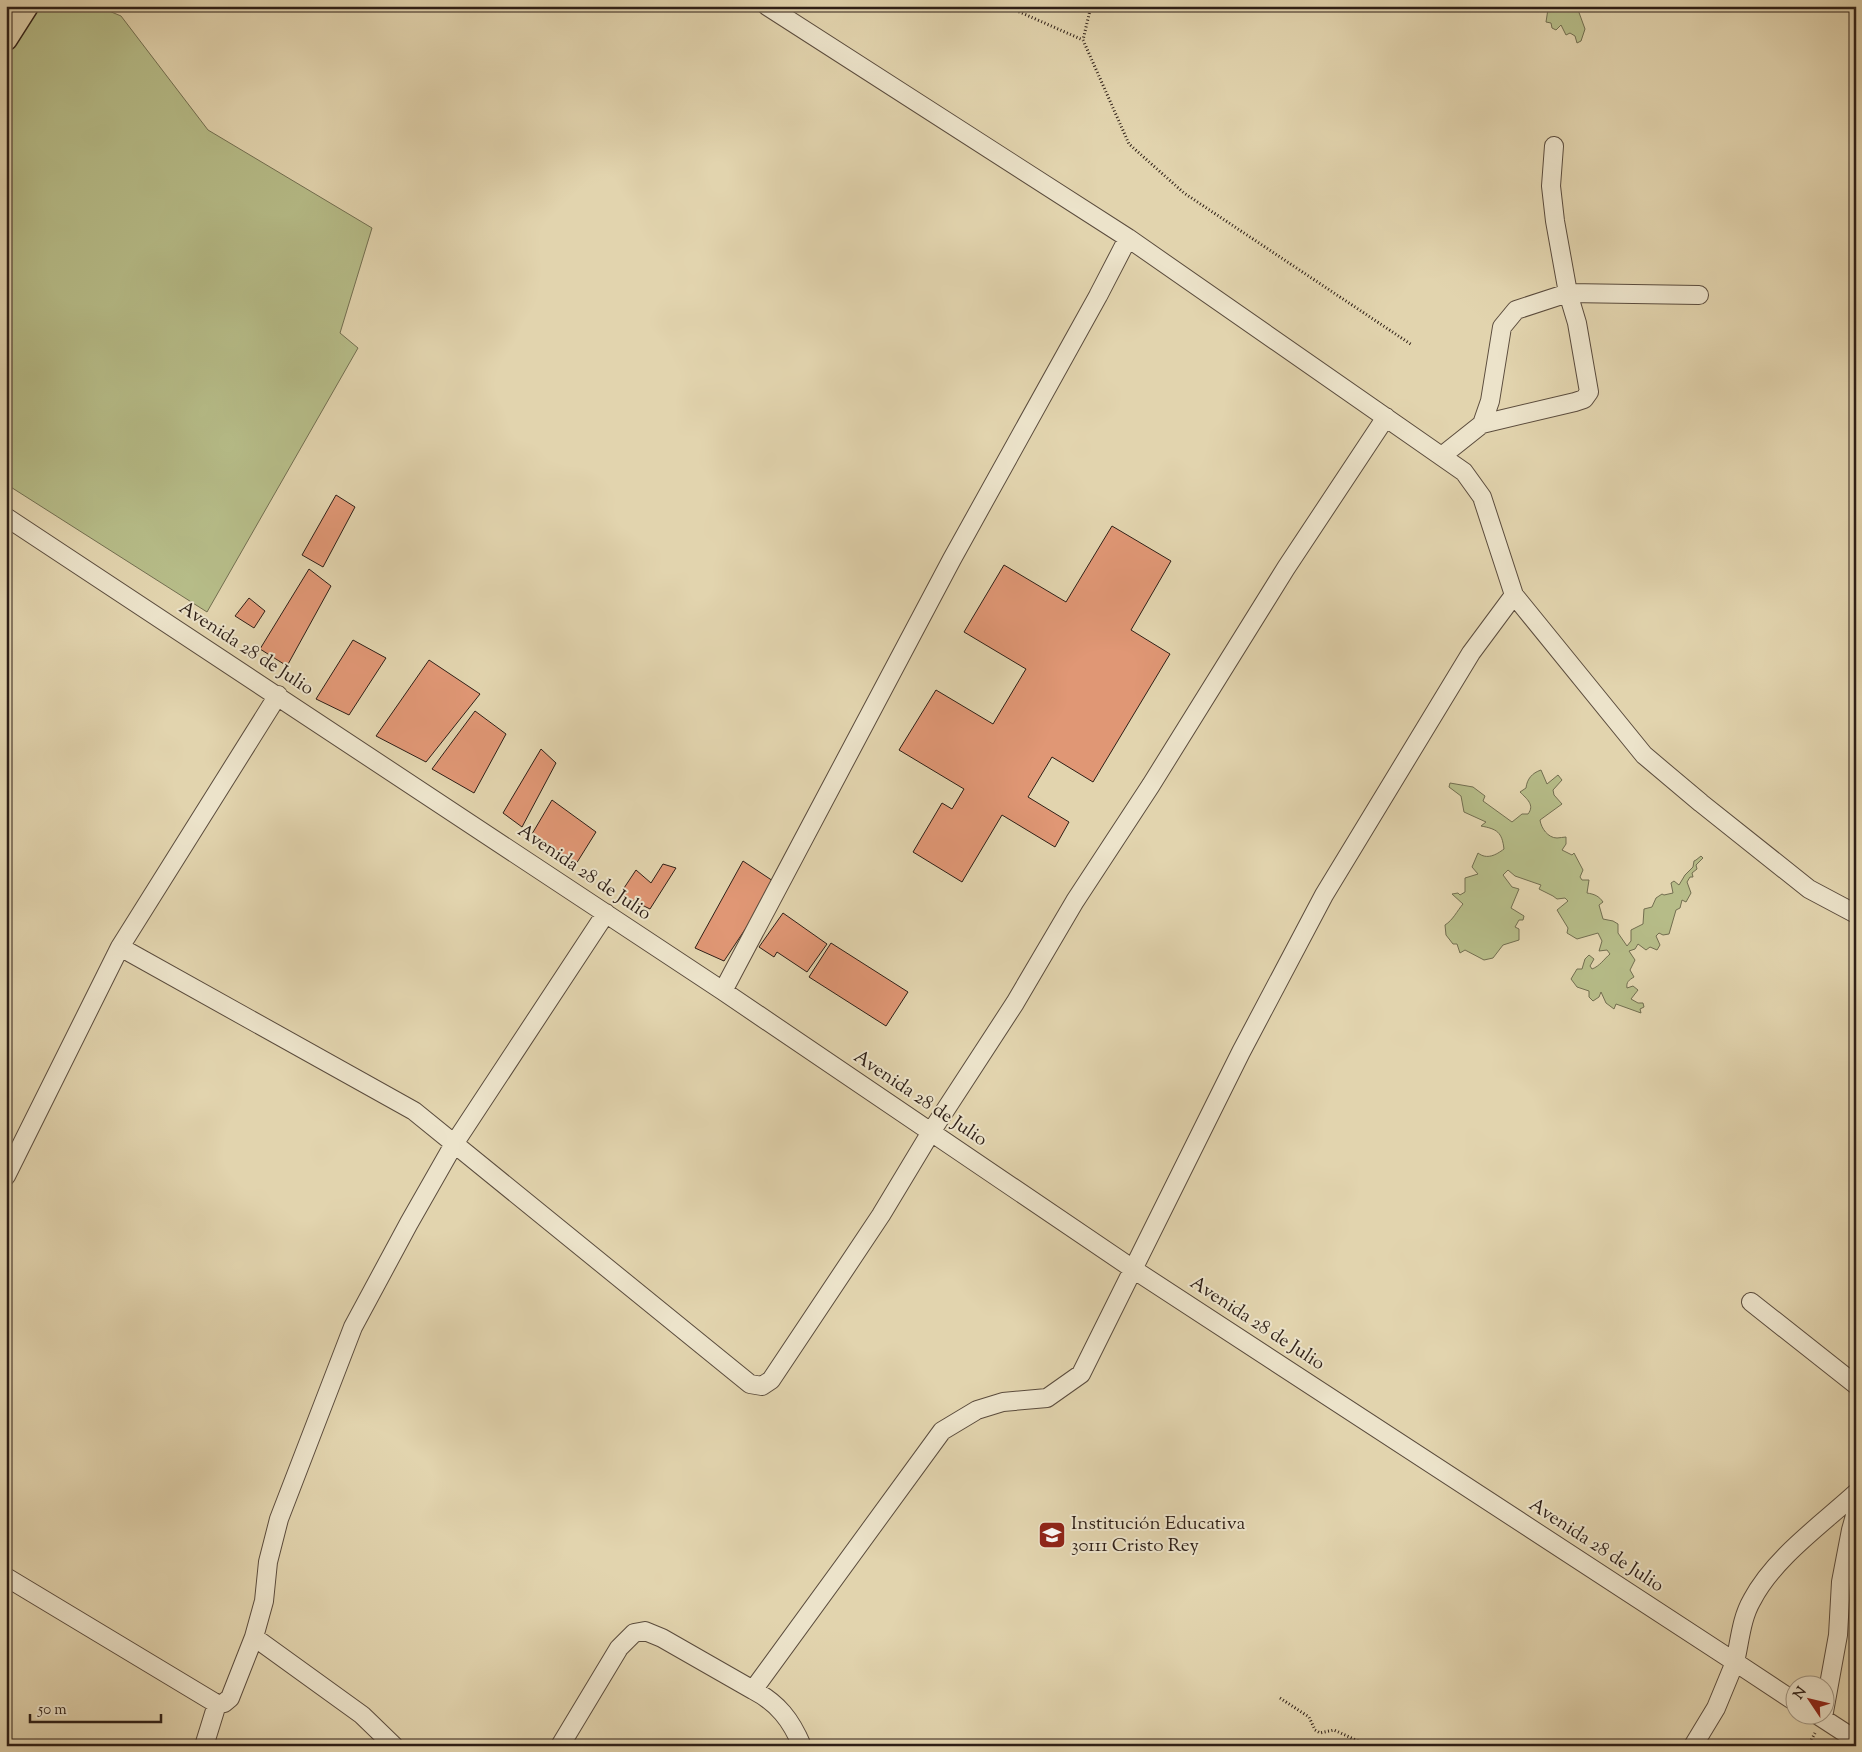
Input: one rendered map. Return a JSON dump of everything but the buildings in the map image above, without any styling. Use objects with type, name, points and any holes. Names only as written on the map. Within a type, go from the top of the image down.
[{"type":"main road","points":[[6,38],[27,6]]},
{"type":"street","points":[[767,6],[1128,238],[1464,472],[1482,497],[1514,595],[1644,754],[1808,889],[1856,914]]},
{"type":"street","points":[[1443,456],[1482,424],[1576,402],[1584,399],[1589,392],[1577,323],[1568,293],[1551,186],[1554,146]]},
{"type":"street","points":[[723,991],[952,559],[1093,305],[1128,238]]},
{"type":"street","points":[[1482,424],[1490,401],[1502,327],[1516,310],[1568,293],[1700,295]]},
{"type":"street","points":[[120,947],[414,1111],[750,1384],[762,1386],[771,1380],[870,1231],[931,1132],[1015,1003],[1075,901],[1151,785],[1286,568],[1386,417]]},
{"type":"street","name":"Avenida 28 de Julio","points":[[6,517],[278,695],[723,991],[1133,1269],[1784,1694]]},
{"type":"street","points":[[753,1690],[942,1431],[977,1410],[1004,1402],[1047,1398],[1080,1374],[1241,1052],[1324,895],[1471,652],[1514,595]]},
{"type":"street","points":[[6,1176],[120,947],[278,695]]},
{"type":"street","points":[[6,1577],[217,1704],[224,1703],[230,1698],[254,1636],[264,1601],[268,1562],[278,1519],[353,1327],[409,1222],[454,1144],[606,913]]},
{"type":"street","points":[[1751,1302],[1856,1385]]},
{"type":"street","points":[[1693,1746],[1716,1708],[1735,1662],[1740,1643],[1742,1623],[1756,1592],[1782,1560],[1856,1493]]},
{"type":"street","points":[[1830,1674],[1838,1635],[1841,1582],[1856,1512]]},
{"type":"street","points":[[560,1746],[619,1648],[634,1633],[645,1631],[662,1638],[768,1698],[779,1707],[796,1732],[802,1746]]},
{"type":"street","points":[[254,1636],[362,1715],[394,1746]]},
{"type":"street","points":[[204,1746],[217,1704]]},
{"type":"street","points":[[1834,1724],[1856,1740]]},
{"type":"path","points":[[1006,6],[1083,40]]},
{"type":"path","points":[[1092,6],[1083,40],[1129,144],[1184,193],[1412,345]]},
{"type":"path","points":[[1280,1698],[1309,1717],[1315,1730],[1320,1733],[1334,1730],[1369,1746]]},
{"type":"green space","points":[[32,6],[97,6],[121,16],[208,130],[372,228],[340,333],[358,348],[207,612],[6,484],[6,48]]},
{"type":"green space","points":[[1530,6],[1577,7],[1585,29],[1581,41],[1577,43],[1575,36],[1570,33],[1566,35],[1561,25],[1556,30],[1552,28],[1551,23],[1546,22],[1548,9],[1535,11]]},
{"type":"green space","points":[[1541,770],[1547,784],[1558,775],[1562,780],[1553,790],[1554,795],[1562,804],[1540,820],[1542,826],[1554,838],[1566,837],[1566,844],[1562,850],[1572,855],[1574,853],[1583,870],[1580,877],[1582,880],[1589,880],[1587,893],[1596,896],[1603,902],[1599,905],[1603,919],[1618,924],[1618,933],[1627,946],[1631,941],[1631,930],[1643,924],[1644,909],[1652,907],[1656,898],[1662,894],[1673,893],[1671,883],[1674,881],[1679,885],[1693,867],[1694,861],[1701,856],[1703,858],[1696,865],[1697,869],[1692,873],[1693,877],[1690,877],[1687,882],[1691,893],[1686,902],[1682,900],[1680,908],[1676,910],[1669,934],[1663,935],[1659,933],[1656,936],[1660,945],[1657,950],[1650,947],[1646,950],[1638,944],[1635,949],[1629,951],[1635,960],[1630,970],[1634,977],[1628,981],[1627,988],[1633,986],[1638,990],[1631,999],[1638,1003],[1643,1003],[1644,1007],[1640,1009],[1641,1013],[1616,1004],[1614,1009],[1606,1003],[1601,992],[1599,997],[1593,1001],[1589,997],[1589,991],[1577,987],[1571,979],[1577,969],[1582,969],[1585,959],[1589,955],[1594,959],[1590,966],[1592,969],[1610,954],[1607,950],[1599,951],[1602,941],[1598,933],[1577,939],[1567,933],[1568,928],[1557,910],[1568,901],[1565,898],[1557,899],[1539,889],[1541,885],[1515,876],[1508,870],[1503,875],[1512,887],[1519,889],[1511,908],[1524,916],[1523,920],[1519,920],[1515,927],[1519,929],[1519,940],[1503,945],[1493,958],[1484,960],[1465,950],[1460,953],[1457,944],[1453,944],[1446,935],[1445,925],[1453,918],[1463,904],[1452,894],[1458,893],[1460,895],[1465,892],[1465,878],[1478,874],[1472,867],[1478,853],[1485,856],[1495,855],[1504,849],[1498,832],[1481,826],[1486,822],[1464,812],[1461,796],[1449,787],[1450,783],[1473,787],[1485,796],[1483,801],[1512,822],[1522,814],[1528,814],[1530,811],[1529,802],[1520,792],[1526,788],[1530,777]]},
{"type":"place","name":"Institución Educativa 30111 Cristo Rey","points":[[1052,1535]]}]
